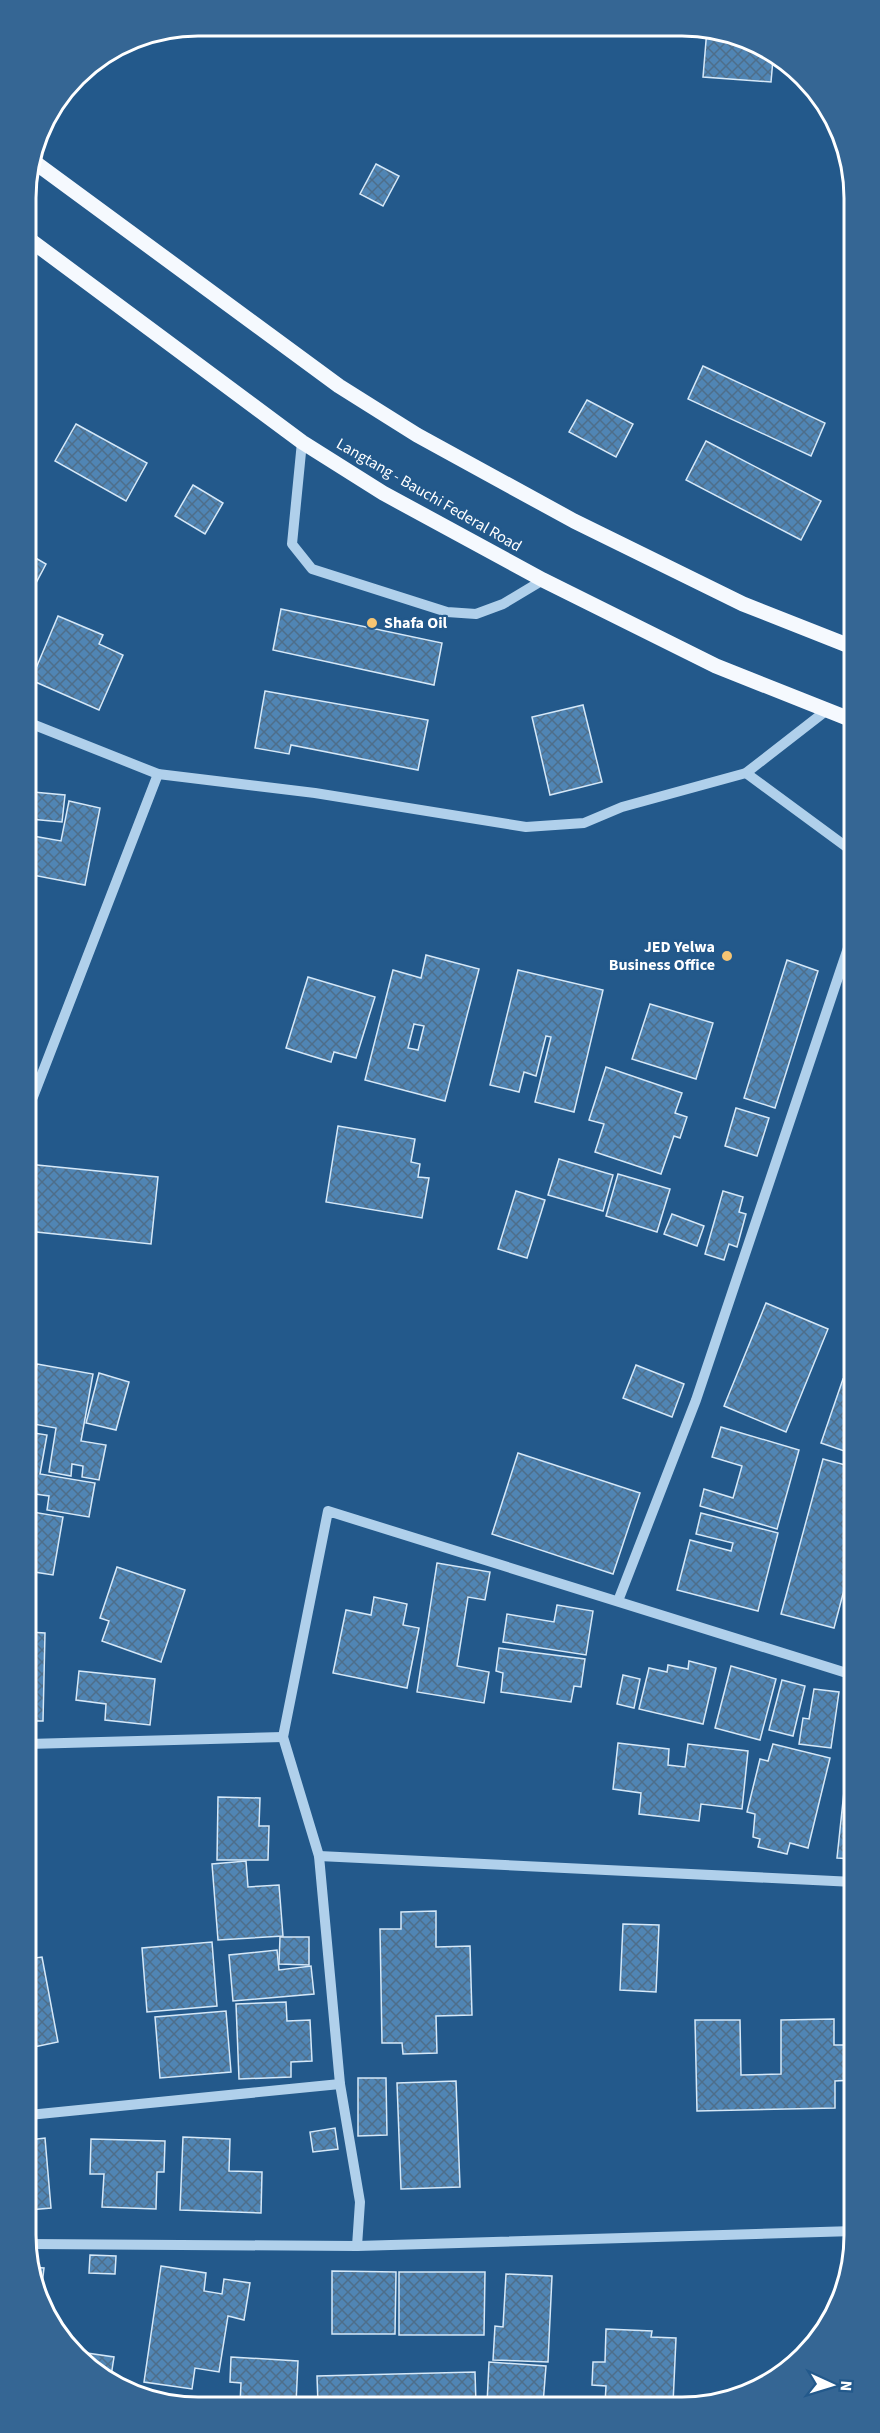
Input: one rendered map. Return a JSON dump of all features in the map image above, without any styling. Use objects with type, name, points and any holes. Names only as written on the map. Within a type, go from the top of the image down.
[{"type":"main road","points":[[40,166],[339,386],[417,435],[574,521],[743,604],[844,644]]},
{"type":"main road","name":"Langtang - Bauchi Federal Road","points":[[36,244],[302,442],[383,493],[543,580],[716,666],[844,717]]},
{"type":"street","points":[[302,442],[292,544],[312,569],[447,612],[476,614],[503,604],[543,580]]},
{"type":"street","points":[[36,726],[158,774],[315,793],[526,827],[584,824],[622,807],[746,773],[827,710]]},
{"type":"street","points":[[746,773],[844,844]]},
{"type":"street","points":[[36,1089],[158,774]]},
{"type":"street","points":[[618,1601],[696,1400],[844,960]]},
{"type":"street","points":[[357,2246],[360,2202],[340,2084],[319,1856],[283,1737],[328,1511],[844,1672]]},
{"type":"street","points":[[36,1744],[283,1737]]},
{"type":"street","points":[[319,1856],[844,1882]]},
{"type":"street","points":[[36,2114],[340,2084]]},
{"type":"street","points":[[36,2244],[357,2246],[844,2231]]},
{"type":"building","points":[[706,38],[734,45],[773,63],[771,82],[703,77]]},
{"type":"building","points":[[376,164],[399,176],[383,206],[360,194]]},
{"type":"building","points":[[703,366],[825,423],[811,456],[688,399]]},
{"type":"building","points":[[587,400],[633,424],[616,457],[569,432]]},
{"type":"building","points":[[76,424],[147,463],[126,501],[55,461]]},
{"type":"building","points":[[706,441],[821,501],[801,540],[686,480]]},
{"type":"building","points":[[193,485],[223,503],[205,534],[175,516]]},
{"type":"building","points":[[36,558],[46,564],[36,583]]},
{"type":"building","points":[[281,609],[442,643],[434,685],[273,650]]},
{"type":"building","points":[[58,616],[103,635],[99,644],[123,655],[99,710],[36,682],[36,668]]},
{"type":"building","points":[[265,691],[428,720],[418,770],[291,745],[289,754],[255,748]]},
{"type":"building","points":[[583,705],[602,782],[550,795],[532,717]]},
{"type":"building","points":[[36,792],[65,795],[62,822],[36,820]]},
{"type":"building","points":[[69,801],[100,808],[85,885],[36,876],[36,837],[61,841]]},
{"type":"building","points":[[426,955],[479,969],[445,1101],[365,1080],[393,970],[421,978]],"holes":[[[414,1024],[424,1026],[418,1050],[408,1048]]]},
{"type":"building","points":[[787,960],[818,971],[775,1108],[744,1098]]},
{"type":"building","points":[[518,970],[603,990],[574,1112],[535,1102],[551,1037],[546,1036],[536,1076],[524,1072],[519,1092],[490,1085]]},
{"type":"building","points":[[308,977],[375,997],[356,1058],[334,1052],[331,1062],[286,1048]]},
{"type":"building","points":[[650,1004],[713,1023],[696,1079],[632,1059]]},
{"type":"building","points":[[606,1067],[682,1093],[675,1113],[687,1117],[680,1138],[674,1136],[661,1174],[595,1152],[604,1124],[589,1120]]},
{"type":"building","points":[[736,1108],[769,1118],[757,1156],[725,1146]]},
{"type":"building","points":[[338,1126],[415,1139],[411,1162],[420,1164],[418,1177],[429,1178],[422,1218],[326,1202]]},
{"type":"building","points":[[559,1159],[613,1175],[603,1211],[548,1195]]},
{"type":"building","points":[[36,1165],[158,1177],[151,1244],[36,1232]]},
{"type":"building","points":[[618,1174],[670,1189],[657,1232],[606,1216]]},
{"type":"building","points":[[516,1191],[545,1200],[527,1258],[498,1249]]},
{"type":"building","points":[[723,1191],[743,1197],[739,1212],[746,1214],[737,1247],[729,1244],[724,1260],[705,1254]]},
{"type":"building","points":[[672,1214],[704,1226],[697,1246],[664,1234]]},
{"type":"building","points":[[766,1303],[828,1329],[786,1432],[724,1406]]},
{"type":"building","points":[[37,1364],[93,1374],[81,1441],[106,1445],[99,1480],[82,1477],[83,1466],[72,1464],[71,1476],[49,1472],[56,1428],[36,1424]]},
{"type":"building","points":[[636,1365],[684,1384],[672,1417],[623,1398]]},
{"type":"building","points":[[99,1373],[129,1382],[116,1430],[86,1423]]},
{"type":"building","points":[[843,1379],[844,1379],[844,1451],[821,1443]]},
{"type":"building","points":[[721,1427],[799,1450],[777,1529],[700,1506],[704,1489],[733,1498],[742,1466],[712,1457]]},
{"type":"building","points":[[36,1433],[47,1435],[40,1474],[95,1483],[89,1517],[47,1510],[49,1496],[36,1494]]},
{"type":"building","points":[[518,1453],[640,1493],[613,1574],[492,1534]]},
{"type":"building","points":[[823,1459],[844,1465],[844,1590],[834,1628],[781,1614]]},
{"type":"building","points":[[36,1513],[63,1517],[53,1575],[36,1572]]},
{"type":"building","points":[[701,1513],[778,1533],[758,1611],[677,1590],[690,1540],[731,1551],[733,1543],[696,1534]]},
{"type":"building","points":[[437,1563],[490,1572],[485,1600],[468,1597],[457,1666],[489,1672],[484,1703],[417,1692]]},
{"type":"building","points":[[117,1567],[185,1590],[161,1662],[102,1641],[109,1621],[100,1618]]},
{"type":"building","points":[[374,1597],[407,1604],[403,1625],[419,1628],[407,1688],[333,1673],[346,1610],[371,1615]]},
{"type":"building","points":[[557,1605],[593,1611],[586,1655],[503,1642],[507,1614],[554,1622]]},
{"type":"building","points":[[36,1632],[45,1633],[43,1721],[36,1721]]},
{"type":"building","points":[[499,1648],[585,1659],[581,1687],[574,1686],[571,1702],[501,1692],[503,1673],[496,1671]]},
{"type":"building","points":[[689,1661],[716,1668],[703,1724],[639,1709],[649,1668],[667,1672],[668,1665],[688,1669]]},
{"type":"building","points":[[731,1666],[776,1679],[760,1740],[715,1728]]},
{"type":"building","points":[[79,1671],[155,1679],[150,1725],[105,1720],[106,1704],[76,1700]]},
{"type":"building","points":[[623,1675],[640,1679],[634,1708],[617,1704]]},
{"type":"building","points":[[782,1680],[805,1686],[793,1736],[769,1730]]},
{"type":"building","points":[[814,1689],[839,1692],[831,1748],[799,1744],[803,1718],[809,1719]]},
{"type":"building","points":[[618,1743],[669,1749],[668,1765],[685,1767],[688,1744],[748,1751],[742,1809],[701,1804],[699,1821],[639,1814],[641,1793],[613,1789]]},
{"type":"building","points":[[773,1744],[830,1758],[808,1848],[790,1843],[787,1854],[758,1847],[760,1839],[753,1837],[755,1814],[747,1812],[760,1759],[768,1761]]},
{"type":"building","points":[[844,1792],[844,1858],[837,1858]]},
{"type":"building","points":[[218,1797],[260,1798],[259,1826],[269,1826],[268,1860],[217,1860]]},
{"type":"building","points":[[246,1861],[248,1887],[279,1885],[283,1936],[218,1940],[212,1864]]},
{"type":"building","points":[[436,1911],[436,1947],[470,1946],[472,2015],[436,2016],[437,2053],[403,2054],[402,2043],[382,2043],[380,1929],[401,1929],[401,1912]]},
{"type":"building","points":[[623,1924],[659,1925],[656,1992],[620,1990]]},
{"type":"building","points":[[280,1937],[309,1937],[309,1965],[279,1964]]},
{"type":"building","points":[[212,1942],[217,2006],[147,2012],[142,1948]]},
{"type":"building","points":[[277,1950],[279,1970],[311,1966],[314,1994],[233,2001],[229,1955]]},
{"type":"building","points":[[42,1957],[58,2042],[36,2047],[36,1958]]},
{"type":"building","points":[[286,2002],[287,2021],[310,2020],[312,2061],[291,2062],[291,2077],[239,2079],[236,2004]]},
{"type":"building","points":[[226,2011],[231,2072],[160,2078],[155,2017]]},
{"type":"building","points":[[834,2019],[834,2045],[844,2045],[844,2081],[835,2081],[835,2108],[697,2111],[695,2020],[740,2020],[741,2075],[781,2074],[781,2020]]},
{"type":"building","points":[[358,2078],[386,2078],[387,2135],[358,2136]]},
{"type":"building","points":[[456,2081],[460,2187],[401,2189],[397,2083]]},
{"type":"building","points":[[335,2128],[338,2149],[313,2152],[310,2132]]},
{"type":"building","points":[[183,2137],[230,2139],[229,2171],[262,2172],[261,2213],[180,2210]]},
{"type":"building","points":[[45,2138],[51,2208],[36,2209],[36,2139]]},
{"type":"building","points":[[91,2139],[165,2141],[164,2172],[157,2172],[156,2209],[102,2207],[104,2174],[90,2174]]},
{"type":"building","points":[[90,2255],[116,2256],[115,2274],[89,2273]]},
{"type":"building","points":[[161,2266],[206,2273],[204,2291],[222,2294],[224,2279],[250,2283],[244,2320],[228,2316],[219,2372],[195,2368],[192,2389],[144,2382]]},
{"type":"building","points":[[39,2268],[44,2268],[43,2279]]},
{"type":"building","points":[[332,2271],[396,2272],[395,2334],[332,2334]]},
{"type":"building","points":[[399,2272],[485,2272],[484,2335],[399,2335]]},
{"type":"building","points":[[506,2274],[552,2276],[548,2362],[493,2360],[495,2326],[503,2327]]},
{"type":"building","points":[[606,2329],[652,2331],[651,2337],[676,2338],[673,2397],[605,2397],[606,2386],[592,2385],[593,2362],[605,2362]]},
{"type":"building","points":[[86,2353],[114,2357],[112,2372]]},
{"type":"building","points":[[231,2357],[298,2361],[296,2397],[240,2397],[241,2383],[230,2382]]},
{"type":"building","points":[[489,2362],[546,2366],[544,2397],[487,2397]]},
{"type":"building","points":[[475,2372],[476,2397],[318,2397],[317,2376]]},
{"type":"place","name":"Shafa Oil","points":[[372,623]]},
{"type":"place","name":"JED Yelwa Business Office","points":[[727,956]]}]
